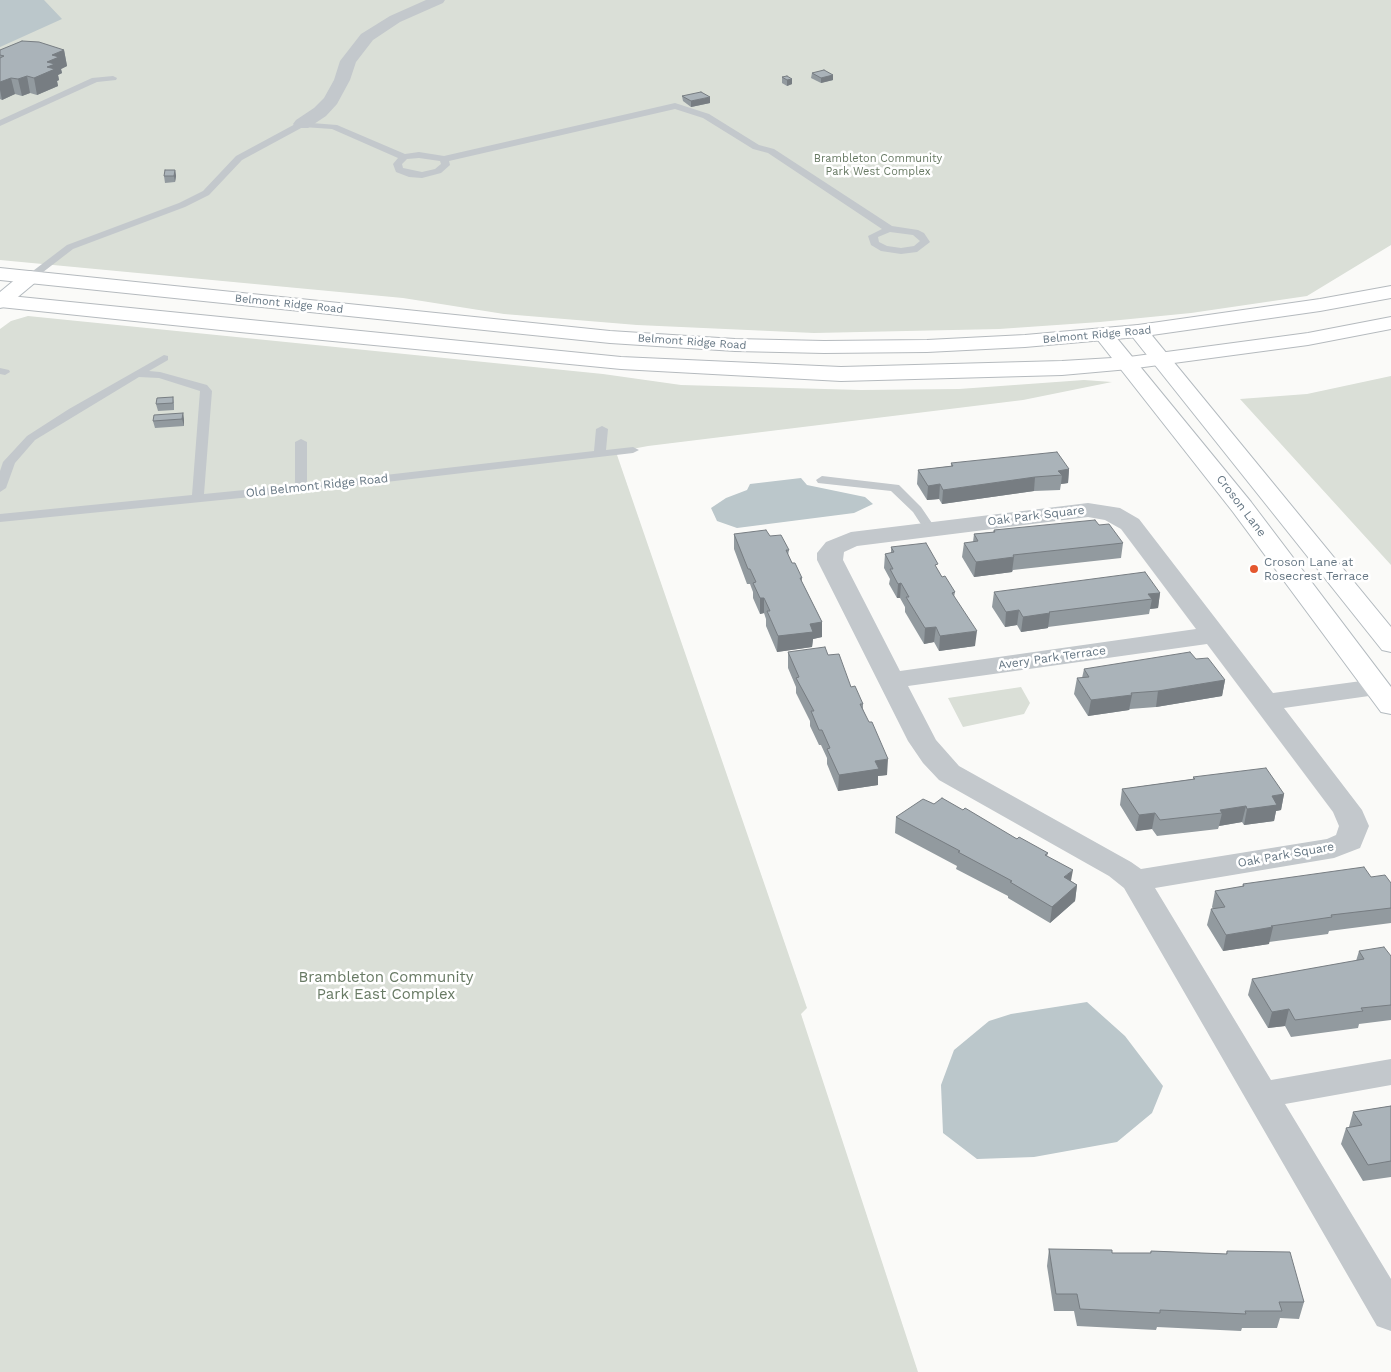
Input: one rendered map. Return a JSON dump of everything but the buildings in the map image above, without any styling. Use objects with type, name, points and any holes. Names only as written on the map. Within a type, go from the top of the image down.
[{"type":"main road","points":[[0,274],[30,277]]},
{"type":"main road","name":"Belmont Ridge Road","points":[[0,301],[30,277],[476,324],[735,345],[927,346],[1104,335],[1293,309],[1391,292]]},
{"type":"main road","name":"Belmont Ridge Road","points":[[0,301],[611,362],[763,372],[891,374],[1129,363],[1308,339],[1391,323]]},
{"type":"main road","points":[[1138,331],[1391,644]]},
{"type":"main road","name":"Croson Lane","points":[[1104,335],[1129,363],[1242,507],[1383,697]]},
{"type":"street","points":[[302,124],[320,112],[331,100],[342,80],[348,61],[367,37],[395,19],[438,0]]},
{"type":"street","name":"Oak Park Square","points":[[1135,880],[1334,848],[1349,840],[1354,826],[1347,810],[1130,524],[1112,513],[1088,510],[851,539],[842,542],[830,553],[830,560],[922,742],[949,772],[1120,869],[1135,880],[1391,1314]]},
{"type":"street","name":"Avery Park Terrace","points":[[892,680],[1213,635]]},
{"type":"street","points":[[1266,702],[1383,697]]},
{"type":"street","points":[[1262,1094],[1391,1072]]},
{"type":"lane","points":[[0,123],[95,80],[112,78]]},
{"type":"lane","points":[[30,277],[70,246],[182,205],[206,194],[239,158],[302,124],[334,126],[404,157],[433,156],[444,159],[675,106],[706,116],[756,147],[771,151],[889,229],[915,232],[921,235],[925,242],[917,249],[901,251],[884,249],[874,243],[873,236],[876,233],[889,229]]},
{"type":"lane","points":[[404,157],[397,164],[399,170],[409,174],[422,175],[438,171],[446,166],[444,159]]},
{"type":"lane","points":[[0,488],[1,476],[9,462],[31,438],[164,358]]},
{"type":"lane","points":[[140,374],[160,375],[203,387],[206,391],[198,499]]},
{"type":"lane","points":[[600,454],[602,429]]},
{"type":"lane","points":[[301,442],[302,488]]},
{"type":"lane","name":"Old Belmont Ridge Road","points":[[0,518],[302,488],[633,450]]},
{"type":"lane","points":[[822,480],[892,483],[917,510],[930,529]]},
{"type":"green space","name":"Brambleton Community Park West Complex","points":[[0,0],[1391,0],[1391,245],[1307,296],[1191,313],[1100,322],[999,329],[814,333],[637,325],[504,314],[403,298],[0,260]]},
{"type":"green space","name":"Brambleton Community Park East Complex","points":[[28,316],[603,374],[681,385],[861,390],[959,389],[1084,380],[1112,382],[1023,400],[648,446],[616,452],[807,1008],[801,1014],[918,1372],[0,1372],[0,329],[11,321]]},
{"type":"green space","points":[[1391,376],[1391,565],[1240,399],[1307,394]]},
{"type":"green space","points":[[1021,687],[1030,703],[1024,714],[963,727],[948,698]]},
{"type":"shaded area","points":[[0,0],[44,0],[62,19],[0,47]]},
{"type":"shaded area","points":[[801,478],[807,485],[865,497],[873,504],[854,513],[737,528],[717,521],[711,508],[726,498],[747,490],[750,484]]},
{"type":"shaded area","points":[[1087,1002],[1125,1036],[1163,1086],[1152,1113],[1117,1142],[1034,1157],[977,1159],[943,1133],[941,1085],[954,1050],[989,1021],[1011,1014]]},
{"type":"place","name":"Croson Lane at Rosecrest Terrace","points":[[1254,569]]}]
